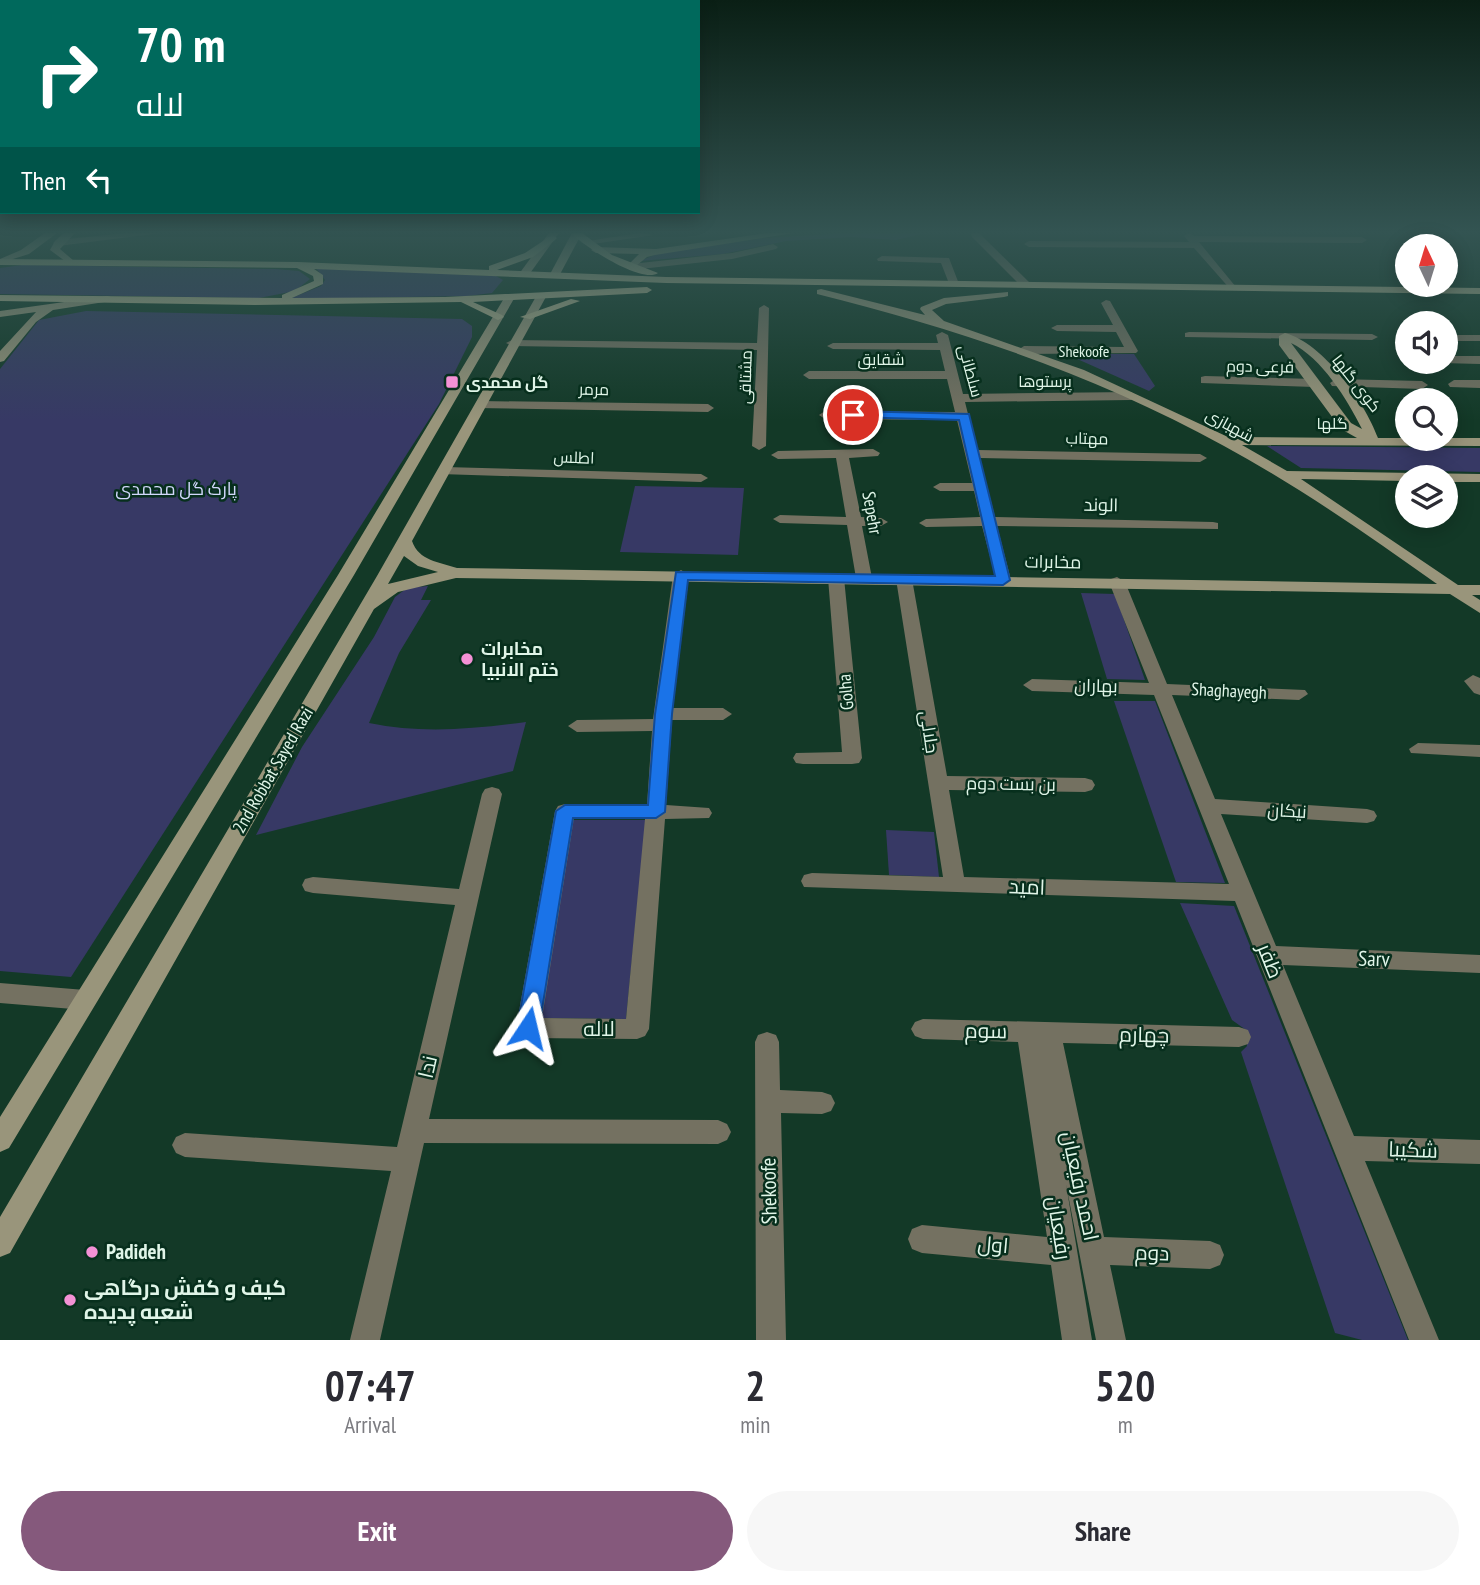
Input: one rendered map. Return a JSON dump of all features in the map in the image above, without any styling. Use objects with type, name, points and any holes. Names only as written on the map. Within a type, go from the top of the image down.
[{"type":"main road","points":[[255,302],[290,296]]},
{"type":"main road","points":[[0,298],[255,302],[446,300],[525,296]]},
{"type":"main road","points":[[526,317],[597,296]]},
{"type":"main road","points":[[1126,296],[1480,300]]},
{"type":"main road","points":[[446,300],[481,307],[498,317]]},
{"type":"street","points":[[0,1140],[476,359],[510,296]]},
{"type":"street","name":"2nd Robbat Sayed Razi","points":[[0,1243],[368,606],[445,471],[526,317],[542,296]]},
{"type":"street","name":"شهبازی","points":[[831,296],[942,335],[1024,350],[1131,396],[1226,442],[1283,475],[1480,608]]},
{"type":"street","points":[[833,346],[942,335],[925,309],[944,301],[991,296]]},
{"type":"street","points":[[5,313],[107,299]]},
{"type":"street","name":"Shekoofe","points":[[1024,350],[1132,351],[1106,303]]},
{"type":"street","points":[[0,358],[32,320],[51,306]]},
{"type":"street","name":"مشتاقی","points":[[759,446],[764,308]]},
{"type":"street","points":[[5,313],[32,320]]},
{"type":"street","points":[[1057,328],[1121,329]]},
{"type":"street","name":"سلطانی","points":[[942,335],[960,398],[1003,580]]},
{"type":"street","points":[[1189,335],[1372,337]]},
{"type":"street","name":"کوی گلها","points":[[1285,336],[1303,345],[1336,383],[1370,428],[1372,440],[1346,426],[1285,345],[1285,336]]},
{"type":"street","points":[[1458,338],[1480,338]]},
{"type":"street","points":[[476,359],[507,352],[761,348]]},
{"type":"street","points":[[1458,360],[1480,360]]},
{"type":"street","name":"شقایق","points":[[809,375],[954,375]]},
{"type":"street","name":"فرعی دوم","points":[[1205,380],[1314,383]]},
{"type":"street","points":[[1314,383],[1422,385]]},
{"type":"street","points":[[1454,384],[1480,384]]},
{"type":"street","name":"پرستوها","points":[[960,398],[1131,396]]},
{"type":"street","name":"مرمر","points":[[480,405],[708,408]]},
{"type":"street","points":[[825,415],[964,416]]},
{"type":"street","name":"گلها","points":[[1226,442],[1480,442]]},
{"type":"street","points":[[778,455],[873,453]]},
{"type":"street","name":"Sepehr","points":[[842,454],[864,578]]},
{"type":"street","name":"مهتاب","points":[[973,454],[1200,458]]},
{"type":"street","name":"اطلس","points":[[445,471],[701,478]]},
{"type":"street","points":[[1283,475],[1480,478]]},
{"type":"street","points":[[940,487],[981,487]]},
{"type":"street","points":[[780,519],[881,522]]},
{"type":"street","name":"الوند","points":[[926,523],[989,521],[1213,526]]},
{"type":"street","points":[[405,541],[406,551],[413,558],[456,573]]},
{"type":"street","points":[[368,606],[392,589],[456,573]]},
{"type":"street","name":"مخابرات","points":[[456,573],[1480,590]]},
{"type":"street","points":[[681,575],[663,719],[656,812],[702,813]]},
{"type":"street","name":"Golha","points":[[803,758],[852,758],[836,578]]},
{"type":"street","name":"جلالی","points":[[904,579],[955,885]]},
{"type":"street","name":"ظفر","points":[[1117,582],[1424,1340]]},
{"type":"street","name":"بهاران","points":[[1031,685],[1160,687]]},
{"type":"street","name":"Shaghayegh","points":[[1160,687],[1299,694]]},
{"type":"street","points":[[577,726],[723,714]]},
{"type":"street","points":[[1418,750],[1480,751]]},
{"type":"street","name":"بن بست دوم","points":[[938,783],[1085,785]]},
{"type":"street","name":"ندا","points":[[365,1340],[492,794]]},
{"type":"street","name":"نیکان","points":[[1208,806],[1367,816]]},
{"type":"street","name":"لاله","points":[[565,811],[656,812],[637,1029],[528,1028],[565,811]]},
{"type":"street","name":"امید","points":[[812,881],[1243,893]]},
{"type":"street","points":[[313,885],[467,898]]},
{"type":"street","name":"Sarv","points":[[1268,955],[1480,964]]},
{"type":"street","points":[[0,993],[85,1000]]},
{"type":"street","name":"سوم","points":[[923,1030],[1039,1032]]},
{"type":"street","name":"چهارم","points":[[1039,1032],[1239,1037]]},
{"type":"street","name":"احمد رفیعیان","points":[[1039,1032],[1093,1250],[1111,1340]]},
{"type":"street","name":"رفیعیان","points":[[1039,1032],[1063,1252],[1077,1340]]},
{"type":"street","name":"Shekoofe","points":[[766,1042],[771,1340]]},
{"type":"street","points":[[767,1101],[822,1103]]},
{"type":"street","points":[[413,1131],[718,1132]]},
{"type":"street","points":[[185,1144],[407,1160]]},
{"type":"street","name":"شکیبا","points":[[1346,1148],[1480,1152]]},
{"type":"street","name":"اول","points":[[922,1239],[1063,1252]]},
{"type":"street","name":"دوم","points":[[1093,1250],[1210,1255]]},
{"type":"green space","points":[[99,296],[272,296],[259,298]]},
{"type":"green space","points":[[298,296],[471,296],[467,296],[289,299]]},
{"type":"green space","name":"پارک گل محمدی","points":[[86,311],[462,319],[472,326],[472,337],[439,404],[71,977],[0,971],[0,369],[39,320]]},
{"type":"green space","points":[[1066,354],[1134,354],[1155,386],[1149,391]]},
{"type":"green space","points":[[1267,446],[1395,447],[1395,451],[1458,451],[1458,448],[1480,448],[1480,472],[1458,472],[1458,465],[1395,465],[1395,470],[1301,468]]},
{"type":"green space","points":[[635,486],[744,488],[738,555],[620,552]]},
{"type":"green space","points":[[428,586],[421,600],[431,600],[399,653],[369,723],[448,729],[526,722],[513,771],[256,835],[302,747],[374,637],[395,597],[407,588]]},
{"type":"green space","points":[[1081,593],[1115,594],[1145,680],[1107,679]]},
{"type":"green space","points":[[1114,701],[1155,701],[1225,883],[1176,882]]},
{"type":"green space","points":[[573,820],[646,820],[626,1019],[540,1018]]},
{"type":"green space","points":[[886,830],[934,832],[939,877],[889,875]]},
{"type":"green space","points":[[1180,903],[1234,906],[1408,1340],[1362,1340],[1335,1333],[1241,1052],[1247,1046],[1246,1030],[1232,1020]]},
{"type":"place","name":"گل محمدی","points":[[452,382]]},
{"type":"place","name":"مخابرات ختم الانبیا","points":[[467,659]]},
{"type":"place","name":"Padideh","points":[[92,1252]]},
{"type":"place","name":"کیف و کفش درگاهی شعبه پدیده","points":[[70,1300]]},
{"type":"route","points":[[528,1028],[565,811],[656,812],[663,714],[681,575],[1003,580],[964,416],[853,415]]}]
